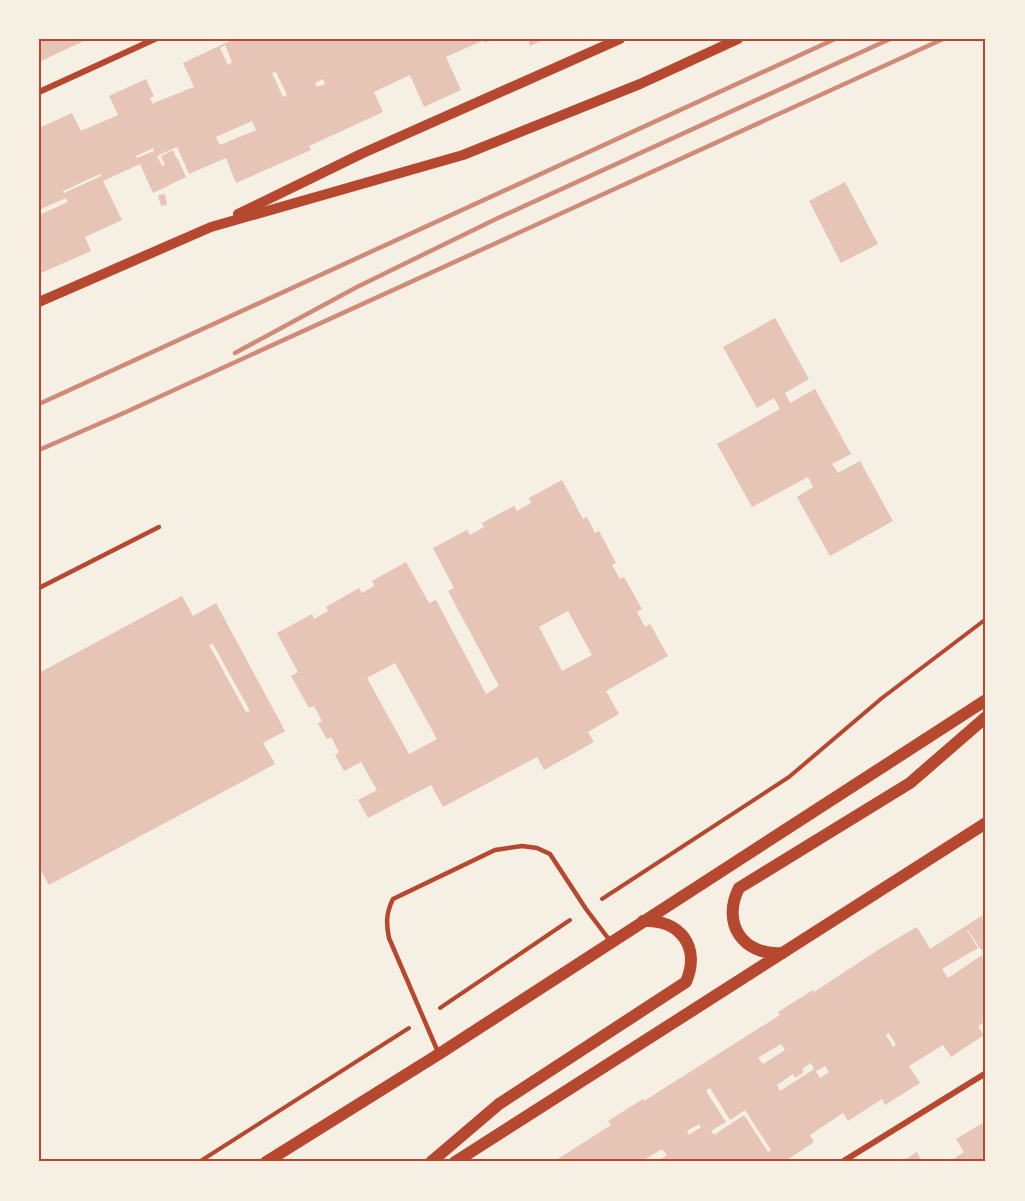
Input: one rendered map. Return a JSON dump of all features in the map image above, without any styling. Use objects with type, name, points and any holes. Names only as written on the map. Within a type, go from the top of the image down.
[{"type":"main road","points":[[266,1162],[439,1054],[986,700]]},
{"type":"main road","points":[[784,952],[770,954],[756,950],[736,931],[732,909],[739,888],[910,783],[986,717]]},
{"type":"main road","points":[[455,1162],[986,823]]},
{"type":"main road","points":[[432,1162],[499,1104],[686,982],[692,961],[691,951],[683,936],[668,924],[655,920],[643,921]]},
{"type":"street","points":[[39,92],[155,39]]},
{"type":"street","points":[[39,302],[211,227],[362,154],[620,39]]},
{"type":"street","points":[[211,227],[463,155],[640,84],[738,39]]},
{"type":"street","points":[[842,1162],[986,1073]]},
{"type":"lane","points":[[39,588],[159,527]]},
{"type":"lane","points":[[439,1054],[388,938],[387,910],[393,899],[495,850],[522,846],[537,848],[550,854],[611,942]]},
{"type":"building","points":[[39,39],[88,39],[39,62]]},
{"type":"building","points":[[234,39],[494,39],[485,43],[484,40],[446,57],[461,90],[424,107],[410,75],[374,92],[383,112],[309,146],[311,150],[236,183],[226,158],[189,174],[177,147],[157,156],[162,166],[165,165],[161,156],[173,150],[186,177],[153,193],[140,164],[103,181],[122,220],[85,237],[91,251],[39,274],[39,215],[68,202],[66,198],[39,210],[39,128],[72,113],[81,131],[118,115],[109,96],[146,79],[154,96],[150,98],[153,104],[194,87],[183,63]],"holes":[[[225,45],[232,62],[228,65],[220,48]],[[276,72],[287,95],[283,97],[272,73]],[[323,79],[325,84],[317,87],[315,83]],[[252,121],[256,130],[220,145],[216,137]],[[153,148],[154,151],[137,158],[136,156]],[[100,174],[101,176],[64,193],[63,191]]]},
{"type":"building","points":[[528,39],[545,39],[530,46]]},
{"type":"building","points":[[845,182],[878,244],[841,263],[809,201]]},
{"type":"building","points":[[165,194],[167,205],[161,206],[158,195]]},
{"type":"building","points":[[775,318],[809,379],[785,393],[790,403],[815,389],[851,454],[832,464],[838,473],[860,461],[893,521],[830,556],[797,497],[813,487],[808,477],[752,507],[717,444],[780,409],[774,398],[757,408],[723,347]]},
{"type":"building","points":[[562,480],[583,519],[587,517],[595,533],[599,531],[616,563],[612,565],[620,579],[624,577],[642,609],[637,612],[645,627],[650,624],[668,656],[606,691],[619,714],[588,732],[594,742],[544,770],[537,757],[443,807],[431,785],[368,818],[358,800],[377,790],[361,762],[344,771],[335,755],[339,752],[331,737],[327,739],[318,724],[322,721],[314,706],[309,708],[291,676],[298,672],[277,633],[312,614],[314,619],[328,611],[326,607],[359,588],[362,593],[374,586],[372,581],[406,562],[429,603],[436,600],[486,694],[499,686],[448,591],[454,588],[433,548],[467,530],[470,535],[484,527],[482,523],[514,506],[517,511],[531,503],[529,498]],"holes":[[[568,611],[592,655],[562,671],[539,627]],[[395,663],[437,739],[409,754],[367,678]]]},
{"type":"building","points":[[182,596],[193,616],[216,603],[285,731],[263,743],[275,764],[49,885],[39,867],[39,673]],"holes":[[[213,644],[250,711],[246,712],[209,645]]]},
{"type":"building","points":[[986,913],[986,954],[967,930],[978,948],[942,969],[948,978],[982,955],[986,961],[986,1021],[978,1026],[984,1035],[951,1057],[943,1045],[909,1066],[920,1083],[885,1105],[882,1099],[848,1121],[843,1113],[810,1135],[814,1142],[784,1162],[657,1162],[667,1155],[662,1149],[644,1160],[645,1162],[553,1162],[611,1125],[608,1121],[643,1099],[644,1101],[780,1015],[778,1012],[915,928],[917,927],[930,949]],"holes":[[[889,1033],[896,1045],[893,1047],[886,1035]],[[781,1044],[785,1050],[763,1064],[758,1058]],[[811,1063],[814,1069],[780,1091],[777,1085],[793,1074],[795,1078],[804,1072],[802,1069]],[[825,1066],[829,1072],[820,1078],[816,1071]],[[710,1088],[730,1120],[745,1110],[771,1150],[768,1152],[744,1115],[714,1135],[711,1131],[726,1122],[706,1091]],[[699,1124],[701,1127],[689,1135],[687,1131]]]},
{"type":"building","points":[[986,1121],[986,1162],[949,1162],[964,1152],[956,1139]]},
{"type":"building","points":[[917,1152],[922,1162],[901,1162]]},
{"type":"railway","points":[[39,404],[835,39]]},
{"type":"railway","points":[[235,353],[357,287],[498,218],[890,39]]},
{"type":"railway","points":[[39,450],[943,39]]}]
